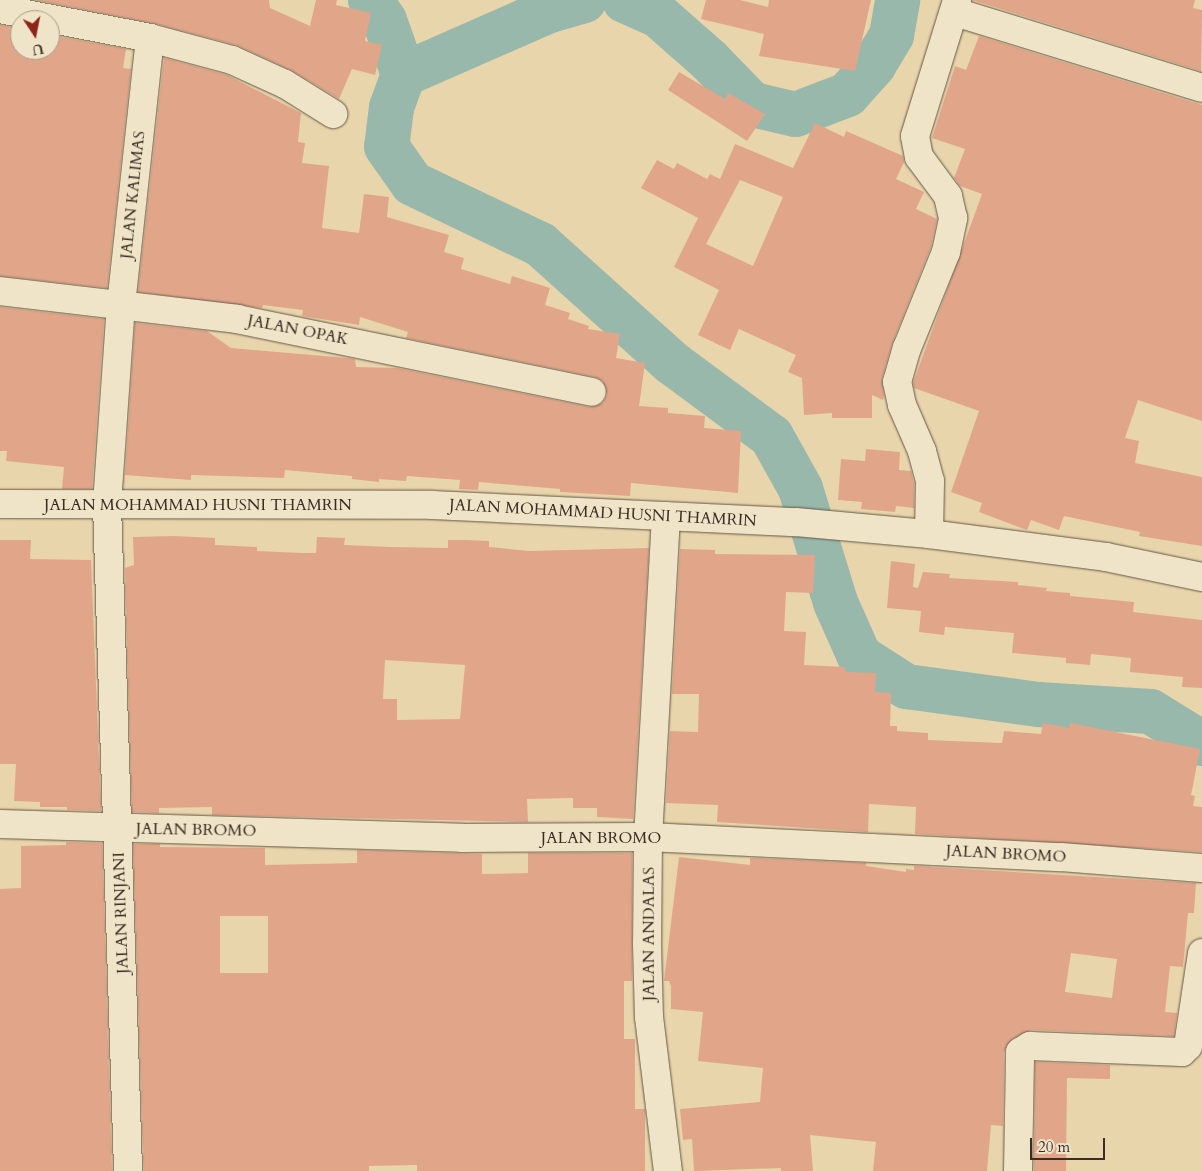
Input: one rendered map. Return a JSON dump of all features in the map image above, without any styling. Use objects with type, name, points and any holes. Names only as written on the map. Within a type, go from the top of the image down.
[{"type":"street","points":[[930,534],[930,481],[922,451],[902,405],[897,382],[907,348],[946,252],[954,218],[948,196],[919,157],[915,136],[956,6],[1202,88]]},
{"type":"street","points":[[0,9],[150,38],[232,60],[285,84],[333,114]]},
{"type":"street","name":"JALAN KALIMAS","points":[[107,505],[121,304],[150,38]]},
{"type":"street","name":"JALAN OPAK","points":[[0,291],[121,304],[256,322],[592,392]]},
{"type":"street","name":"JALAN MOHAMMAD HUSNI THAMRIN","points":[[0,504],[432,505],[796,522],[930,534],[1106,558],[1202,577]]},
{"type":"street","name":"JALAN RINJANI","points":[[107,505],[128,1171]]},
{"type":"street","name":"JALAN ANDALAS","points":[[666,516],[648,837],[649,1017],[668,1171]]},
{"type":"street","name":"JALAN BROMO","points":[[0,824],[118,830],[462,838],[648,837],[1061,857],[1202,868]]},
{"type":"street","points":[[1018,1171],[1019,1056],[1023,1049],[1030,1046],[1178,1052],[1188,1046],[1197,1022],[1202,953]]},
{"type":"building","points":[[36,0],[269,0],[270,8],[310,26],[316,0],[337,0],[336,5],[371,13],[365,41],[382,45],[375,75],[352,69],[339,99],[291,70],[236,45],[153,23]]},
{"type":"building","points":[[706,0],[740,0],[768,7],[769,0],[871,0],[855,71],[759,56],[764,34],[701,19]]},
{"type":"building","points":[[972,0],[1195,0],[1193,8],[1202,10],[1201,71]]},
{"type":"building","points":[[0,25],[10,27],[10,60],[60,60],[60,37],[126,49],[123,68],[131,69],[107,288],[0,276]]},
{"type":"building","points":[[979,36],[1202,105],[1202,421],[1138,400],[1125,438],[1139,441],[1135,463],[1202,477],[1202,546],[1139,536],[1140,532],[1064,516],[1059,530],[1031,520],[1027,530],[979,512],[982,503],[951,492],[979,411],[914,388],[913,383],[982,194],[960,186],[954,178],[965,149],[932,138],[955,66],[966,70]]},
{"type":"building","points":[[164,58],[227,75],[301,113],[298,142],[305,143],[302,163],[329,166],[322,228],[359,233],[364,194],[389,197],[387,217],[449,235],[444,252],[464,258],[461,269],[510,284],[512,276],[550,288],[545,305],[570,313],[568,319],[589,326],[588,329],[620,334],[616,358],[645,363],[639,406],[668,408],[668,413],[705,416],[704,428],[741,431],[738,493],[631,483],[630,496],[560,492],[560,489],[479,482],[478,490],[459,489],[460,480],[407,476],[406,481],[379,479],[379,482],[352,479],[352,476],[285,470],[284,478],[191,475],[191,480],[125,475],[135,323],[207,331],[231,348],[355,359],[356,367],[397,368],[589,407],[603,403],[607,395],[603,381],[595,377],[406,338],[408,332],[360,317],[359,325],[302,316],[303,310],[263,305],[262,308],[138,292]]},
{"type":"building","points":[[679,72],[725,99],[728,93],[765,114],[747,141],[668,90]]},
{"type":"building","points":[[815,123],[844,137],[846,131],[903,156],[904,162],[896,179],[924,192],[916,209],[937,219],[931,247],[892,344],[882,378],[883,400],[872,395],[872,418],[832,418],[832,413],[804,415],[802,378],[788,372],[796,355],[739,329],[730,350],[698,335],[719,290],[674,267],[698,218],[641,188],[657,160],[674,169],[677,163],[707,179],[710,174],[720,179],[735,144],[793,168]],"holes":[[[740,180],[783,197],[753,266],[706,244]]]},
{"type":"building","points":[[0,307],[104,319],[92,489],[62,489],[64,467],[6,461],[7,451],[0,451]]},
{"type":"building","points":[[866,449],[900,452],[899,470],[911,471],[914,483],[914,508],[896,506],[895,512],[861,509],[862,502],[838,500],[841,459],[865,461]]},
{"type":"building","points":[[133,537],[215,538],[215,545],[257,547],[257,551],[302,553],[316,553],[317,537],[345,538],[344,545],[391,547],[448,548],[448,540],[467,540],[489,541],[489,547],[529,551],[649,548],[633,819],[597,817],[597,808],[573,808],[573,798],[527,799],[528,822],[212,815],[212,807],[159,808],[159,813],[132,812],[125,568],[134,565]],"holes":[[[385,660],[465,665],[460,719],[397,720],[397,699],[383,699]]]},
{"type":"building","points":[[0,540],[31,540],[30,559],[91,560],[101,811],[67,810],[67,807],[40,807],[40,802],[14,801],[16,764],[0,764]]},
{"type":"building","points":[[680,549],[715,550],[715,554],[815,555],[813,593],[786,592],[784,631],[806,632],[804,665],[845,667],[845,672],[876,673],[875,692],[891,693],[890,726],[897,726],[897,731],[928,733],[928,740],[1002,743],[1004,731],[1041,734],[1043,723],[1069,728],[1070,723],[1200,749],[1191,795],[1195,796],[1193,806],[1202,807],[1202,852],[915,834],[916,807],[869,804],[868,832],[717,822],[718,805],[666,803],[670,731],[698,732],[699,694],[672,694]]},
{"type":"building","points":[[891,561],[915,564],[913,587],[918,588],[923,572],[950,574],[949,578],[1018,582],[1018,585],[1047,588],[1046,591],[1070,593],[1070,596],[1134,602],[1133,612],[1202,620],[1202,688],[1182,687],[1183,677],[1130,672],[1131,658],[1091,654],[1090,665],[1066,663],[1066,658],[1012,653],[1014,633],[945,627],[944,635],[919,632],[921,611],[887,608]]},
{"type":"building","points":[[66,842],[102,843],[112,1171],[0,1171],[0,889],[21,888],[21,846],[66,845]]},
{"type":"building","points":[[133,844],[160,844],[160,847],[265,848],[265,865],[357,863],[357,850],[482,854],[482,874],[528,873],[528,853],[632,853],[632,981],[624,981],[624,1039],[635,1039],[635,1109],[645,1109],[645,1171],[417,1171],[417,1165],[369,1166],[369,1171],[144,1171]],"holes":[[[220,916],[268,916],[268,973],[220,973]]]},
{"type":"building","points":[[679,857],[750,865],[750,858],[866,863],[866,866],[906,872],[906,869],[914,870],[914,866],[1196,883],[1194,913],[1188,913],[1183,967],[1170,966],[1165,1012],[1177,1013],[1174,1036],[1031,1030],[1012,1039],[1004,1052],[1003,1126],[991,1125],[987,1171],[873,1171],[876,1142],[810,1135],[813,1171],[781,1171],[781,1168],[694,1171],[692,1139],[683,1140],[680,1109],[760,1102],[763,1068],[698,1061],[703,1012],[671,1009],[671,986],[669,981],[664,981]],"holes":[[[1071,953],[1117,959],[1112,998],[1065,992]]]},
{"type":"building","points":[[1035,1062],[1110,1065],[1110,1079],[1067,1078],[1066,1171],[1034,1171]]},
{"type":"waterway","points":[[370,0],[384,20],[403,74],[391,107],[386,146],[412,183],[540,244],[671,362],[771,436],[800,488],[835,602],[859,656],[906,686],[1038,704],[1150,711],[1202,743]]},
{"type":"waterway","points":[[403,74],[549,10],[584,0]]},
{"type":"waterway","points":[[624,0],[658,15],[709,60],[752,104],[795,114],[847,94],[873,65],[891,35],[897,0]]}]
